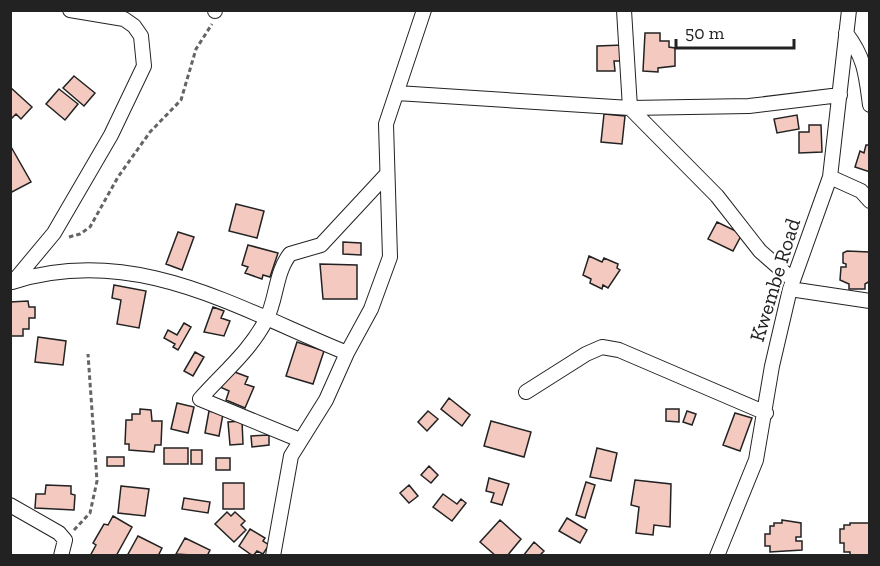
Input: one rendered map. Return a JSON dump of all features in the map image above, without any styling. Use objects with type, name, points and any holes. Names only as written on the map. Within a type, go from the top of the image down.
[{"type":"street","points":[[12,282],[47,242],[111,135],[144,66],[141,36],[134,26],[124,19],[70,10]]},
{"type":"street","points":[[273,555],[291,456],[326,400],[347,353],[371,309],[390,257],[386,124],[423,10]]},
{"type":"street","points":[[624,10],[630,108],[717,196],[760,251],[792,284],[870,301]]},
{"type":"street","name":"Kwembe Road","points":[[717,555],[756,460],[766,413],[772,366],[792,284],[830,177],[849,10]]},
{"type":"street","points":[[846,33],[863,60],[870,105]]},
{"type":"street","points":[[397,93],[630,108],[749,106],[840,95]]},
{"type":"street","points":[[300,440],[200,399],[254,342],[268,317],[276,285],[290,254],[321,245],[387,174]]},
{"type":"street","points":[[830,177],[861,191],[870,201]]},
{"type":"street","points":[[12,282],[64,269],[102,269],[143,274],[185,285],[268,317],[347,353]]},
{"type":"street","points":[[526,392],[602,347],[619,350],[766,413]]},
{"type":"street","points":[[10,505],[59,533],[65,540],[61,555]]},
{"type":"path","points":[[47,242],[80,234],[90,227],[124,168],[150,132],[181,100],[189,66],[196,49],[212,25],[215,10]]},
{"type":"path","points":[[65,540],[90,513],[97,481],[88,354]]},
{"type":"building","points":[[645,33],[660,33],[660,41],[669,41],[669,47],[675,48],[675,66],[658,68],[658,72],[643,71]]},
{"type":"building","points":[[623,45],[623,61],[614,61],[615,71],[597,71],[597,46]]},
{"type":"building","points":[[74,76],[95,93],[84,106],[63,88]]},
{"type":"building","points":[[10,87],[32,107],[21,119],[16,114],[10,120]]},
{"type":"building","points":[[59,89],[78,104],[65,120],[46,104]]},
{"type":"building","points":[[604,114],[625,116],[622,144],[601,142]]},
{"type":"building","points":[[797,115],[799,129],[777,133],[774,119]]},
{"type":"building","points":[[809,125],[821,125],[822,152],[799,153],[799,132],[809,132]]},
{"type":"building","points":[[10,145],[31,182],[10,193]]},
{"type":"building","points":[[866,145],[870,145],[870,172],[855,167],[860,151],[864,153]]},
{"type":"building","points":[[236,204],[264,211],[257,238],[229,231]]},
{"type":"building","points":[[717,222],[742,234],[733,251],[708,239]]},
{"type":"building","points":[[178,232],[194,237],[182,270],[166,264]]},
{"type":"building","points":[[343,242],[361,243],[361,255],[343,254]]},
{"type":"building","points":[[248,245],[278,253],[270,277],[263,275],[262,279],[245,273],[248,267],[242,265]]},
{"type":"building","points":[[847,251],[869,252],[870,281],[865,284],[865,289],[849,289],[849,284],[840,280],[841,267],[846,267],[843,263],[843,253]]},
{"type":"building","points":[[589,256],[602,262],[604,258],[618,264],[617,268],[620,270],[608,288],[603,285],[602,289],[590,283],[591,279],[583,275]]},
{"type":"building","points":[[320,264],[357,265],[357,299],[323,299]]},
{"type":"building","points":[[114,285],[146,291],[139,328],[117,324],[121,300],[112,298]]},
{"type":"building","points":[[28,301],[29,307],[35,307],[35,318],[29,318],[29,329],[23,329],[23,336],[10,336],[10,302]]},
{"type":"building","points":[[213,307],[224,311],[221,318],[230,321],[224,336],[204,332]]},
{"type":"building","points":[[184,323],[191,327],[178,350],[173,347],[175,344],[164,338],[168,330],[177,335]]},
{"type":"building","points":[[38,337],[66,341],[63,365],[35,362]]},
{"type":"building","points":[[297,342],[324,351],[313,384],[286,376]]},
{"type":"building","points":[[195,352],[204,357],[193,376],[184,371]]},
{"type":"building","points":[[232,371],[248,377],[245,384],[254,387],[245,408],[226,400],[229,391],[220,387]]},
{"type":"building","points":[[449,398],[470,415],[462,426],[441,409]]},
{"type":"building","points":[[177,403],[194,407],[188,433],[171,429]]},
{"type":"building","points":[[140,409],[151,410],[152,421],[162,421],[161,445],[155,445],[154,452],[129,450],[129,444],[125,444],[126,420],[132,420],[132,414],[140,414]]},
{"type":"building","points":[[666,409],[679,409],[679,422],[666,421]]},
{"type":"building","points":[[209,411],[223,414],[219,436],[205,433]]},
{"type":"building","points":[[428,411],[438,419],[427,431],[418,422]]},
{"type":"building","points":[[687,411],[696,414],[692,425],[683,422]]},
{"type":"building","points":[[735,413],[752,418],[740,451],[723,445]]},
{"type":"building","points":[[242,421],[243,444],[230,445],[228,422]]},
{"type":"building","points":[[491,421],[531,432],[524,457],[484,446]]},
{"type":"building","points":[[269,435],[269,445],[252,447],[251,436]]},
{"type":"building","points":[[164,448],[188,448],[188,464],[164,464]]},
{"type":"building","points":[[597,448],[617,453],[611,481],[590,477]]},
{"type":"building","points":[[191,450],[202,450],[202,464],[191,464]]},
{"type":"building","points":[[107,457],[124,457],[124,466],[107,466]]},
{"type":"building","points":[[216,458],[230,458],[230,470],[216,470]]},
{"type":"building","points":[[429,466],[438,475],[431,483],[421,475]]},
{"type":"building","points":[[489,478],[509,484],[502,505],[491,502],[494,493],[486,491]]},
{"type":"building","points":[[635,480],[671,484],[670,527],[654,525],[653,535],[636,533],[639,507],[631,505]]},
{"type":"building","points":[[586,482],[595,485],[585,518],[576,515]]},
{"type":"building","points":[[223,483],[244,483],[244,509],[223,509]]},
{"type":"building","points":[[46,485],[71,486],[71,494],[75,495],[74,510],[35,508],[36,494],[45,494]]},
{"type":"building","points":[[409,485],[418,496],[409,503],[400,493]]},
{"type":"building","points":[[121,486],[149,489],[145,516],[118,513]]},
{"type":"building","points":[[443,494],[457,504],[461,499],[466,503],[452,521],[433,507]]},
{"type":"building","points":[[184,498],[210,502],[208,513],[182,509]]},
{"type":"building","points":[[227,512],[231,516],[235,512],[245,521],[241,525],[246,530],[234,542],[215,524]]},
{"type":"building","points":[[113,516],[132,527],[116,556],[90,556],[96,545],[93,543],[104,524],[108,525]]},
{"type":"building","points":[[567,518],[587,530],[580,543],[559,531]]},
{"type":"building","points":[[500,520],[521,539],[507,556],[496,556],[480,542]]},
{"type":"building","points":[[782,520],[801,523],[801,537],[796,537],[796,541],[802,541],[802,550],[770,552],[770,546],[765,546],[765,534],[770,534],[770,526],[774,526],[774,523],[782,523]]},
{"type":"building","points":[[850,523],[870,523],[870,556],[850,556],[850,552],[844,552],[844,543],[840,543],[840,529],[844,529],[844,525],[850,525]]},
{"type":"building","points":[[250,529],[265,538],[263,541],[269,545],[263,554],[257,551],[253,556],[239,546]]},
{"type":"building","points":[[138,536],[162,548],[158,556],[127,556]]},
{"type":"building","points":[[185,538],[210,550],[207,556],[176,554]]},
{"type":"building","points":[[534,542],[544,551],[539,556],[523,556]]}]
